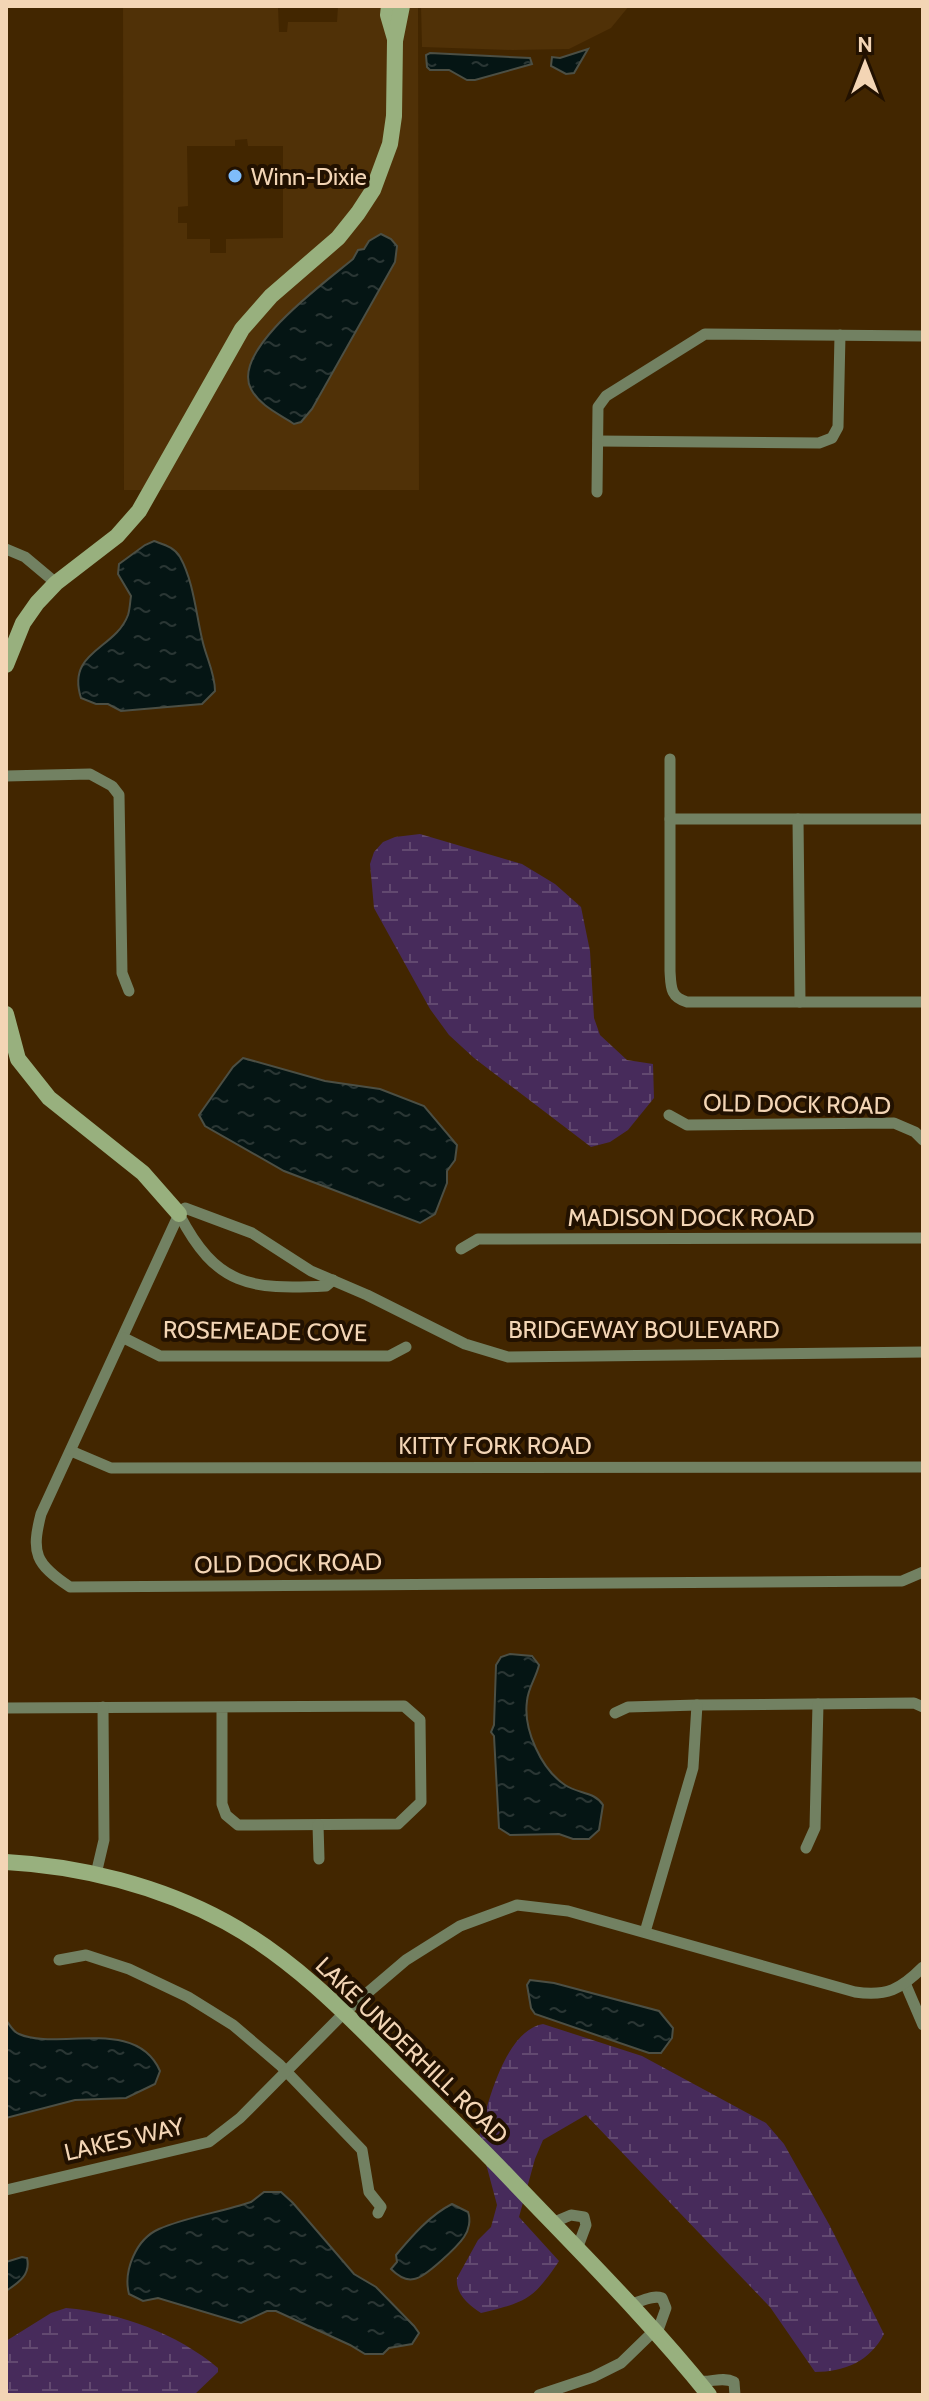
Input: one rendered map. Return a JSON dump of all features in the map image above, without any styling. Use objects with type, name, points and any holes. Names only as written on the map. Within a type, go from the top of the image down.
[{"type":"street","points":[[389,6],[388,15],[395,41]]},
{"type":"street","points":[[6,665],[23,623],[37,603],[56,583],[117,536],[139,511],[242,329],[271,296],[338,238],[373,190],[392,136],[395,41],[402,6]]},
{"type":"street","points":[[597,492],[598,407],[606,396],[705,334],[923,336]]},
{"type":"street","points":[[598,441],[819,443],[832,438],[838,427],[840,335]]},
{"type":"street","points":[[6,549],[25,557],[56,583]]},
{"type":"street","points":[[670,759],[672,993],[677,999],[687,1002],[923,1002]]},
{"type":"street","points":[[6,776],[90,774],[112,786],[119,795],[122,973],[129,991]]},
{"type":"street","points":[[670,819],[923,819]]},
{"type":"street","points":[[798,819],[800,1002]]},
{"type":"street","points":[[6,1014],[12,1062],[49,1098],[143,1173],[179,1214],[203,1254],[217,1267],[256,1285],[286,1288],[326,1286],[333,1280]]},
{"type":"street","name":"OLD DOCK ROAD","points":[[669,1115],[687,1125],[894,1123],[915,1132],[923,1140]]},
{"type":"street","name":"BRIDGEWAY BOULEVARD","points":[[179,1214],[185,1208],[252,1233],[311,1271],[465,1344],[508,1357],[923,1352]]},
{"type":"street","name":"OLD DOCK ROAD","points":[[179,1214],[41,1514],[35,1539],[37,1556],[52,1575],[70,1587],[902,1581],[923,1572]]},
{"type":"street","name":"MADISON DOCK ROAD","points":[[461,1249],[478,1239],[923,1238]]},
{"type":"street","name":"ROSEMEADE COVE","points":[[124,1338],[160,1356],[389,1356],[406,1347]]},
{"type":"street","name":"KITTY FORK ROAD","points":[[71,1451],[111,1468],[923,1467]]},
{"type":"street","points":[[615,1713],[628,1707],[697,1705],[914,1703],[923,1707]]},
{"type":"street","points":[[806,1848],[815,1828],[818,1704]]},
{"type":"street","points":[[645,1932],[693,1768],[697,1705]]},
{"type":"street","points":[[6,1708],[404,1706],[420,1720],[421,1802],[398,1824],[238,1825],[226,1815],[222,1804],[222,1707]]},
{"type":"street","points":[[96,1874],[104,1840],[103,1707]]},
{"type":"street","points":[[318,1825],[319,1859]]},
{"type":"street","name":"LAKE UNDERHILL ROAD","points":[[6,1862],[96,1874],[173,1898],[226,1922],[283,1959],[345,2012],[552,2223],[656,2332],[709,2395]]},
{"type":"street","name":"LAKES WAY","points":[[6,2190],[209,2142],[240,2118],[345,2012],[406,1960],[460,1926],[517,1905],[568,1911],[855,1992],[874,1995],[892,1991],[905,1983]]},
{"type":"street","points":[[59,1960],[86,1955],[129,1969],[171,1988],[233,2025],[286,2071],[362,2150],[369,2192],[381,2207],[378,2213]]},
{"type":"street","points":[[923,1967],[905,1983],[923,2025]]},
{"type":"street","points":[[552,2223],[571,2215],[584,2217],[586,2225],[577,2249]]},
{"type":"street","points":[[539,2395],[593,2377],[621,2363],[656,2332],[666,2308],[662,2298],[653,2297],[629,2304]]},
{"type":"street","points":[[698,2381],[729,2379],[734,2382],[735,2395]]},
{"type":"shaded area","points":[[123,6],[278,6],[279,32],[287,32],[288,22],[337,22],[338,6],[418,6],[419,490],[124,490]],"holes":[[[247,139],[248,146],[283,146],[283,238],[226,239],[226,253],[210,253],[210,239],[187,239],[187,223],[178,223],[178,207],[188,206],[187,146],[235,146],[235,140]]]},
{"type":"shaded area","points":[[421,6],[629,6],[611,28],[569,49],[512,50],[422,47]]},
{"type":"green space","points":[[420,834],[522,864],[555,884],[581,907],[590,951],[594,1018],[600,1035],[627,1060],[653,1064],[654,1098],[628,1130],[610,1142],[591,1147],[474,1058],[449,1035],[430,1009],[374,908],[370,864],[374,852],[383,842]]},
{"type":"green space","points":[[543,2024],[642,2056],[766,2123],[784,2144],[830,2226],[884,2334],[872,2351],[846,2367],[815,2372],[770,2307],[586,2115],[543,2140],[519,2217],[559,2261],[535,2292],[519,2302],[481,2313],[468,2303],[458,2289],[457,2278],[478,2240],[491,2227],[497,2205],[485,2160],[476,2151],[484,2117],[497,2077],[516,2042],[529,2030]]},
{"type":"green space","points":[[66,2308],[127,2320],[166,2335],[202,2356],[218,2368],[218,2372],[194,2395],[6,2395],[6,2341],[51,2313]]},
{"type":"water","points":[[588,49],[574,73],[566,74],[551,66],[552,57],[560,58]]},
{"type":"water","points":[[426,55],[530,58],[532,64],[467,80],[449,70],[430,70]]},
{"type":"water","points":[[381,234],[397,246],[395,262],[312,409],[301,422],[294,424],[265,405],[251,389],[248,373],[254,355],[284,318],[353,259],[358,250],[364,249],[369,241]]},
{"type":"water","points":[[154,541],[175,551],[185,567],[215,691],[202,704],[121,711],[108,704],[96,704],[81,698],[78,682],[80,670],[86,660],[122,627],[128,615],[131,596],[118,574],[119,564]]},
{"type":"water","points":[[243,1058],[325,1081],[380,1089],[424,1106],[457,1145],[455,1160],[447,1171],[447,1183],[435,1214],[420,1223],[284,1171],[205,1126],[199,1115],[233,1067]]},
{"type":"water","points":[[510,1654],[532,1656],[539,1665],[529,1692],[526,1712],[531,1736],[541,1759],[565,1785],[595,1797],[603,1805],[599,1830],[589,1839],[573,1839],[559,1834],[510,1835],[499,1828],[494,1736],[491,1732],[494,1725],[496,1665],[501,1657]]},
{"type":"water","points":[[530,1980],[554,1983],[659,2011],[673,2028],[672,2038],[661,2053],[649,2053],[535,2014],[527,1985]]},
{"type":"water","points":[[6,2020],[17,2033],[35,2038],[95,2038],[133,2044],[149,2054],[160,2071],[155,2084],[126,2098],[75,2100],[6,2118]]},
{"type":"water","points":[[264,2192],[281,2192],[354,2274],[376,2287],[414,2326],[419,2333],[412,2344],[389,2348],[383,2354],[365,2354],[276,2311],[267,2311],[241,2323],[158,2298],[143,2301],[129,2294],[128,2276],[133,2257],[151,2234],[181,2221],[251,2202]]},
{"type":"water","points":[[452,2204],[469,2215],[468,2228],[461,2241],[419,2277],[408,2279],[393,2271],[396,2255],[408,2241],[429,2220]]},
{"type":"water","points":[[27,2258],[25,2274],[6,2291],[6,2262]]},
{"type":"place","name":"Winn-Dixie","points":[[235,176]]}]
